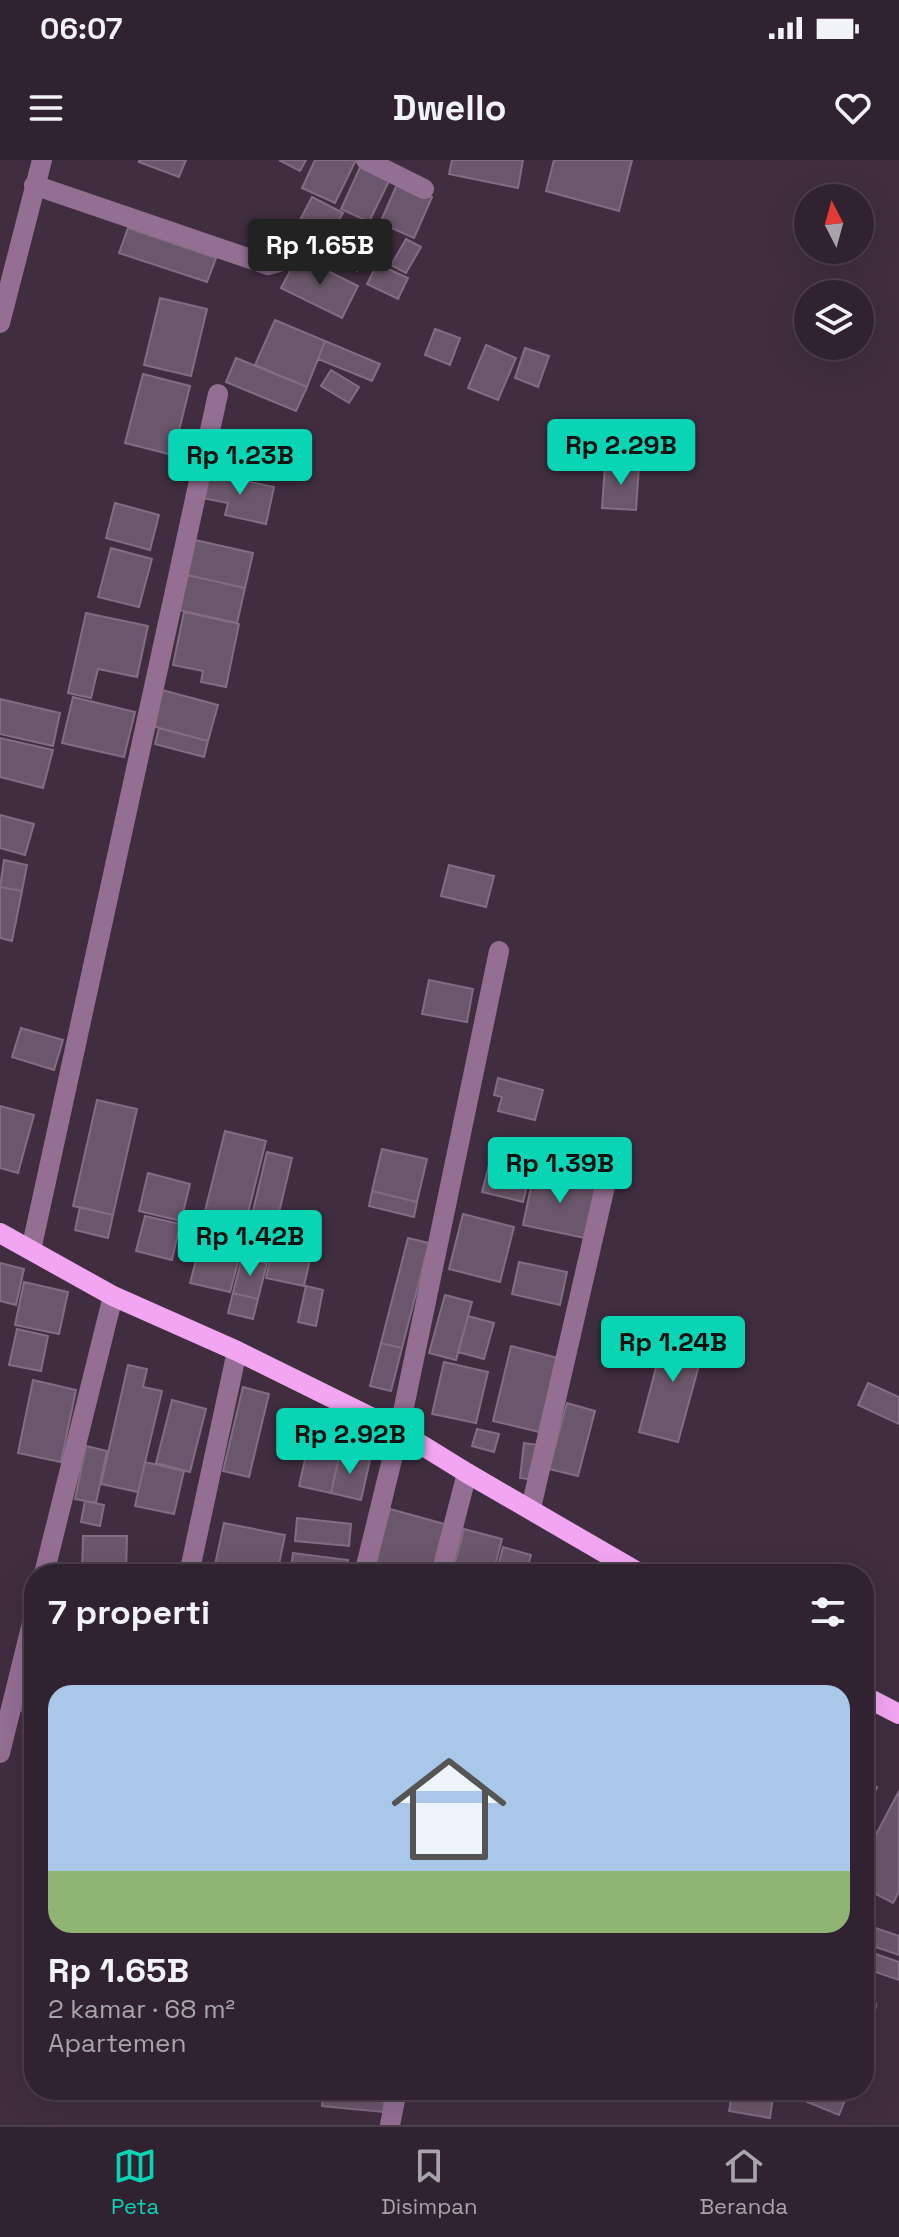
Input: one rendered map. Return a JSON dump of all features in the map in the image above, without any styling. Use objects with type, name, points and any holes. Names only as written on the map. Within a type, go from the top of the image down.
[{"type":"main road","points":[[0,1233],[113,1296],[237,1351],[399,1431],[624,1564]]},
{"type":"main road","points":[[874,1701],[899,1714]]},
{"type":"street","points":[[0,323],[42,160]]},
{"type":"street","points":[[366,160],[424,189]]},
{"type":"street","points":[[34,185],[268,265],[279,262],[288,247]]},
{"type":"street","points":[[31,1250],[218,394]]},
{"type":"street","points":[[366,1564],[399,1431],[499,951]]},
{"type":"street","points":[[531,1508],[606,1182]]},
{"type":"street","points":[[46,1564],[113,1296]]},
{"type":"street","points":[[191,1564],[237,1351]]},
{"type":"street","points":[[444,1564],[467,1473]]},
{"type":"street","points":[[0,1753],[24,1656]]},
{"type":"street","points":[[390,2125],[395,2100]]},
{"type":"building","points":[[139,160],[186,160],[179,177]]},
{"type":"building","points":[[279,160],[306,160],[300,171]]},
{"type":"building","points":[[315,160],[356,160],[335,203],[302,188]]},
{"type":"building","points":[[452,160],[523,160],[518,188],[449,174]]},
{"type":"building","points":[[554,160],[632,160],[619,211],[546,191]]},
{"type":"building","points":[[362,163],[391,177],[369,222],[341,209]]},
{"type":"building","points":[[398,182],[432,197],[414,238],[380,223]]},
{"type":"building","points":[[312,197],[343,213],[338,222],[373,240],[357,271],[291,237]]},
{"type":"building","points":[[128,228],[216,258],[207,282],[119,253]]},
{"type":"building","points":[[406,239],[421,247],[406,273],[391,265]]},
{"type":"building","points":[[298,256],[358,286],[342,318],[281,288]]},
{"type":"building","points":[[377,264],[408,278],[398,299],[367,284]]},
{"type":"building","points":[[160,298],[207,309],[191,376],[144,365]]},
{"type":"building","points":[[275,320],[325,341],[307,387],[255,365]]},
{"type":"building","points":[[435,329],[460,338],[450,365],[425,355]]},
{"type":"building","points":[[325,341],[380,364],[372,381],[318,359]]},
{"type":"building","points":[[486,345],[516,358],[498,400],[468,388]]},
{"type":"building","points":[[525,348],[549,356],[538,387],[515,378]]},
{"type":"building","points":[[236,358],[307,387],[296,411],[226,382]]},
{"type":"building","points":[[331,370],[359,387],[349,403],[321,386]]},
{"type":"building","points":[[143,374],[190,386],[173,455],[125,443]]},
{"type":"building","points":[[605,465],[639,466],[636,510],[602,508]]},
{"type":"building","points":[[208,473],[274,487],[266,524],[225,515],[228,503],[202,498]]},
{"type":"building","points":[[115,503],[159,515],[150,550],[106,538]]},
{"type":"building","points":[[195,540],[253,553],[245,588],[187,575]]},
{"type":"building","points":[[111,548],[152,559],[139,607],[98,597]]},
{"type":"building","points":[[187,575],[245,588],[237,623],[179,610]]},
{"type":"building","points":[[184,612],[239,624],[226,687],[201,682],[203,671],[173,665]]},
{"type":"building","points":[[86,613],[148,626],[137,677],[98,669],[91,698],[68,693]]},
{"type":"building","points":[[162,690],[218,705],[208,741],[152,726]]},
{"type":"building","points":[[73,697],[135,712],[124,757],[62,743]]},
{"type":"building","points":[[0,699],[60,713],[53,746],[0,734]]},
{"type":"building","points":[[159,728],[208,741],[204,757],[155,744]]},
{"type":"building","points":[[0,738],[53,750],[43,788],[0,777]]},
{"type":"building","points":[[0,815],[34,824],[25,855],[0,848]]},
{"type":"building","points":[[4,860],[27,865],[22,891],[0,887]]},
{"type":"building","points":[[449,865],[494,876],[486,907],[441,896]]},
{"type":"building","points":[[0,887],[22,891],[12,941],[0,938]]},
{"type":"building","points":[[429,980],[473,989],[467,1022],[422,1014]]},
{"type":"building","points":[[21,1028],[63,1040],[54,1070],[12,1057]]},
{"type":"building","points":[[498,1078],[543,1090],[535,1120],[498,1111],[502,1097],[494,1095]]},
{"type":"building","points":[[97,1100],[137,1109],[113,1215],[73,1206]]},
{"type":"building","points":[[0,1106],[34,1115],[18,1173],[0,1168]]},
{"type":"building","points":[[225,1131],[266,1141],[245,1225],[204,1215]]},
{"type":"building","points":[[382,1149],[427,1159],[417,1202],[372,1191]]},
{"type":"building","points":[[267,1152],[292,1158],[267,1263],[242,1257]]},
{"type":"building","points":[[491,1157],[532,1167],[523,1202],[482,1192]]},
{"type":"building","points":[[534,1172],[596,1185],[585,1238],[523,1225]]},
{"type":"building","points":[[148,1173],[190,1184],[181,1221],[139,1211]]},
{"type":"building","points":[[372,1191],[417,1202],[414,1217],[369,1206]]},
{"type":"building","points":[[80,1207],[113,1215],[108,1238],[75,1230]]},
{"type":"building","points":[[463,1214],[514,1227],[500,1282],[449,1269]]},
{"type":"building","points":[[281,1215],[318,1223],[304,1286],[266,1278]]},
{"type":"building","points":[[145,1216],[180,1224],[172,1260],[136,1251]]},
{"type":"building","points":[[205,1226],[245,1236],[230,1292],[190,1283]]},
{"type":"building","points":[[408,1238],[429,1243],[402,1348],[381,1343]]},
{"type":"building","points":[[242,1257],[267,1263],[258,1299],[233,1293]]},
{"type":"building","points":[[519,1262],[567,1272],[560,1305],[512,1294]]},
{"type":"building","points":[[0,1263],[24,1269],[16,1305],[0,1301]]},
{"type":"building","points":[[24,1282],[68,1292],[59,1334],[15,1325]]},
{"type":"building","points":[[306,1286],[323,1290],[316,1326],[298,1322]]},
{"type":"building","points":[[233,1293],[258,1299],[253,1319],[228,1313]]},
{"type":"building","points":[[445,1295],[472,1302],[456,1360],[429,1353]]},
{"type":"building","points":[[468,1316],[494,1323],[484,1359],[458,1352]]},
{"type":"building","points":[[667,1326],[707,1336],[678,1442],[639,1432]]},
{"type":"building","points":[[17,1329],[48,1336],[41,1371],[9,1365]]},
{"type":"building","points":[[381,1343],[402,1348],[391,1391],[370,1386]]},
{"type":"building","points":[[511,1346],[558,1358],[539,1432],[493,1421]]},
{"type":"building","points":[[444,1362],[488,1372],[476,1423],[432,1414]]},
{"type":"building","points":[[128,1365],[147,1369],[143,1387],[162,1391],[138,1492],[101,1484]]},
{"type":"building","points":[[33,1380],[76,1390],[61,1462],[18,1453]]},
{"type":"building","points":[[868,1383],[899,1397],[899,1424],[858,1405]]},
{"type":"building","points":[[243,1387],[269,1394],[249,1477],[223,1471]]},
{"type":"building","points":[[172,1400],[206,1409],[190,1472],[156,1463]]},
{"type":"building","points":[[567,1403],[595,1411],[578,1476],[549,1469]]},
{"type":"building","points":[[477,1429],[499,1434],[494,1452],[472,1446]]},
{"type":"building","points":[[524,1443],[539,1445],[535,1480],[520,1478]]},
{"type":"building","points":[[86,1446],[107,1451],[96,1503],[75,1499]]},
{"type":"building","points":[[308,1446],[340,1453],[331,1493],[299,1486]]},
{"type":"building","points":[[340,1453],[370,1460],[361,1500],[331,1493]]},
{"type":"building","points":[[145,1462],[184,1471],[174,1514],[135,1506]]},
{"type":"building","points":[[85,1501],[104,1505],[100,1526],[81,1522]]},
{"type":"building","points":[[390,1509],[448,1525],[438,1564],[375,1564]]},
{"type":"building","points":[[297,1518],[351,1524],[349,1546],[295,1541]]},
{"type":"building","points":[[224,1523],[285,1535],[279,1564],[215,1564]]},
{"type":"building","points":[[464,1529],[502,1539],[496,1564],[455,1564]]},
{"type":"building","points":[[83,1536],[127,1536],[126,1564],[82,1564]]},
{"type":"building","points":[[503,1547],[531,1555],[529,1564],[499,1564]]},
{"type":"building","points":[[293,1553],[348,1560],[347,1564],[291,1564]]},
{"type":"building","points":[[899,1791],[899,1892],[893,1903],[874,1893],[874,1838]]},
{"type":"building","points":[[874,1927],[899,1936],[899,1955],[874,1946]]},
{"type":"building","points":[[874,1953],[899,1962],[899,1980],[874,1971]]},
{"type":"building","points":[[322,2100],[385,2100],[383,2112],[322,2106]]},
{"type":"building","points":[[731,2100],[773,2100],[770,2118],[729,2111]]},
{"type":"building","points":[[808,2100],[845,2100],[839,2115]]}]
